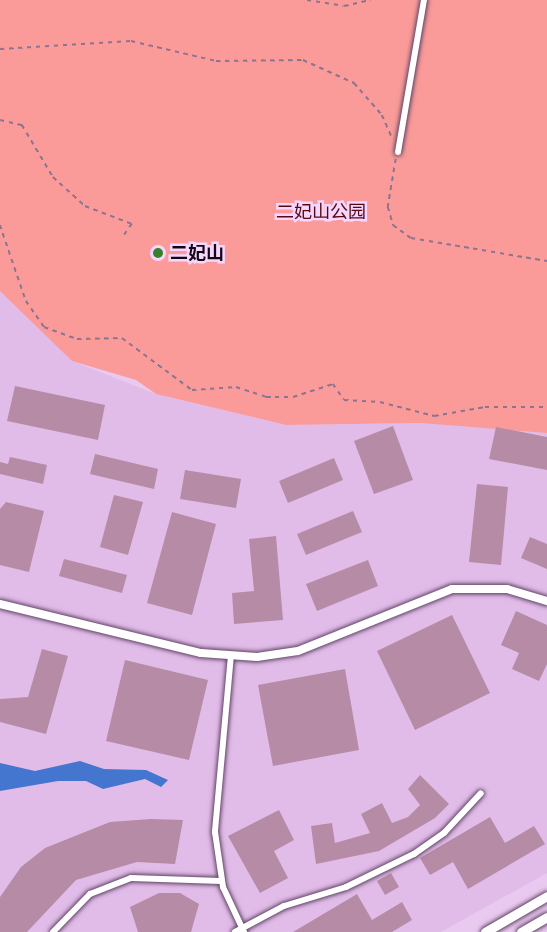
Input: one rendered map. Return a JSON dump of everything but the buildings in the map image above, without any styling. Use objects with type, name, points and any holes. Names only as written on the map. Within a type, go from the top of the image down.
[{"type":"main road","points":[[485,932],[547,896]]},
{"type":"main road","points":[[521,932],[547,917]]},
{"type":"street","points":[[398,152],[424,0]]},
{"type":"street","points":[[0,604],[201,653],[231,655],[298,651],[452,589],[507,589],[547,601]]},
{"type":"street","points":[[231,655],[215,832],[221,881],[243,930]]},
{"type":"street","points":[[235,932],[414,854],[444,833],[481,793]]},
{"type":"street","points":[[52,932],[90,894],[131,878],[221,881]]},
{"type":"path","points":[[307,0],[344,6],[370,0]]},
{"type":"path","points":[[0,49],[132,41],[216,61],[303,60],[354,83],[382,115],[398,152],[388,207],[393,225],[411,238],[547,261]]},
{"type":"path","points":[[0,120],[22,125],[53,177],[86,206],[132,224],[123,237]]},
{"type":"path","points":[[0,225],[26,301],[44,327],[77,339],[122,338],[192,390],[236,387],[266,397],[293,397],[333,384],[344,400],[380,402],[434,416],[485,407],[547,407]]},
{"type":"shaded area","points":[[0,236],[72,361],[156,394],[286,425],[513,422],[547,433],[547,873],[441,932],[0,932]]},
{"type":"green space","name":"二妃山公园","points":[[0,0],[547,0],[547,433],[421,423],[286,425],[156,394],[136,380],[72,361],[0,291]]},
{"type":"water","points":[[80,761],[104,769],[146,770],[168,780],[161,787],[145,779],[103,789],[86,781],[58,781],[0,791],[0,763],[35,771]]},
{"type":"place","name":"二妃山","points":[[158,253]]}]
